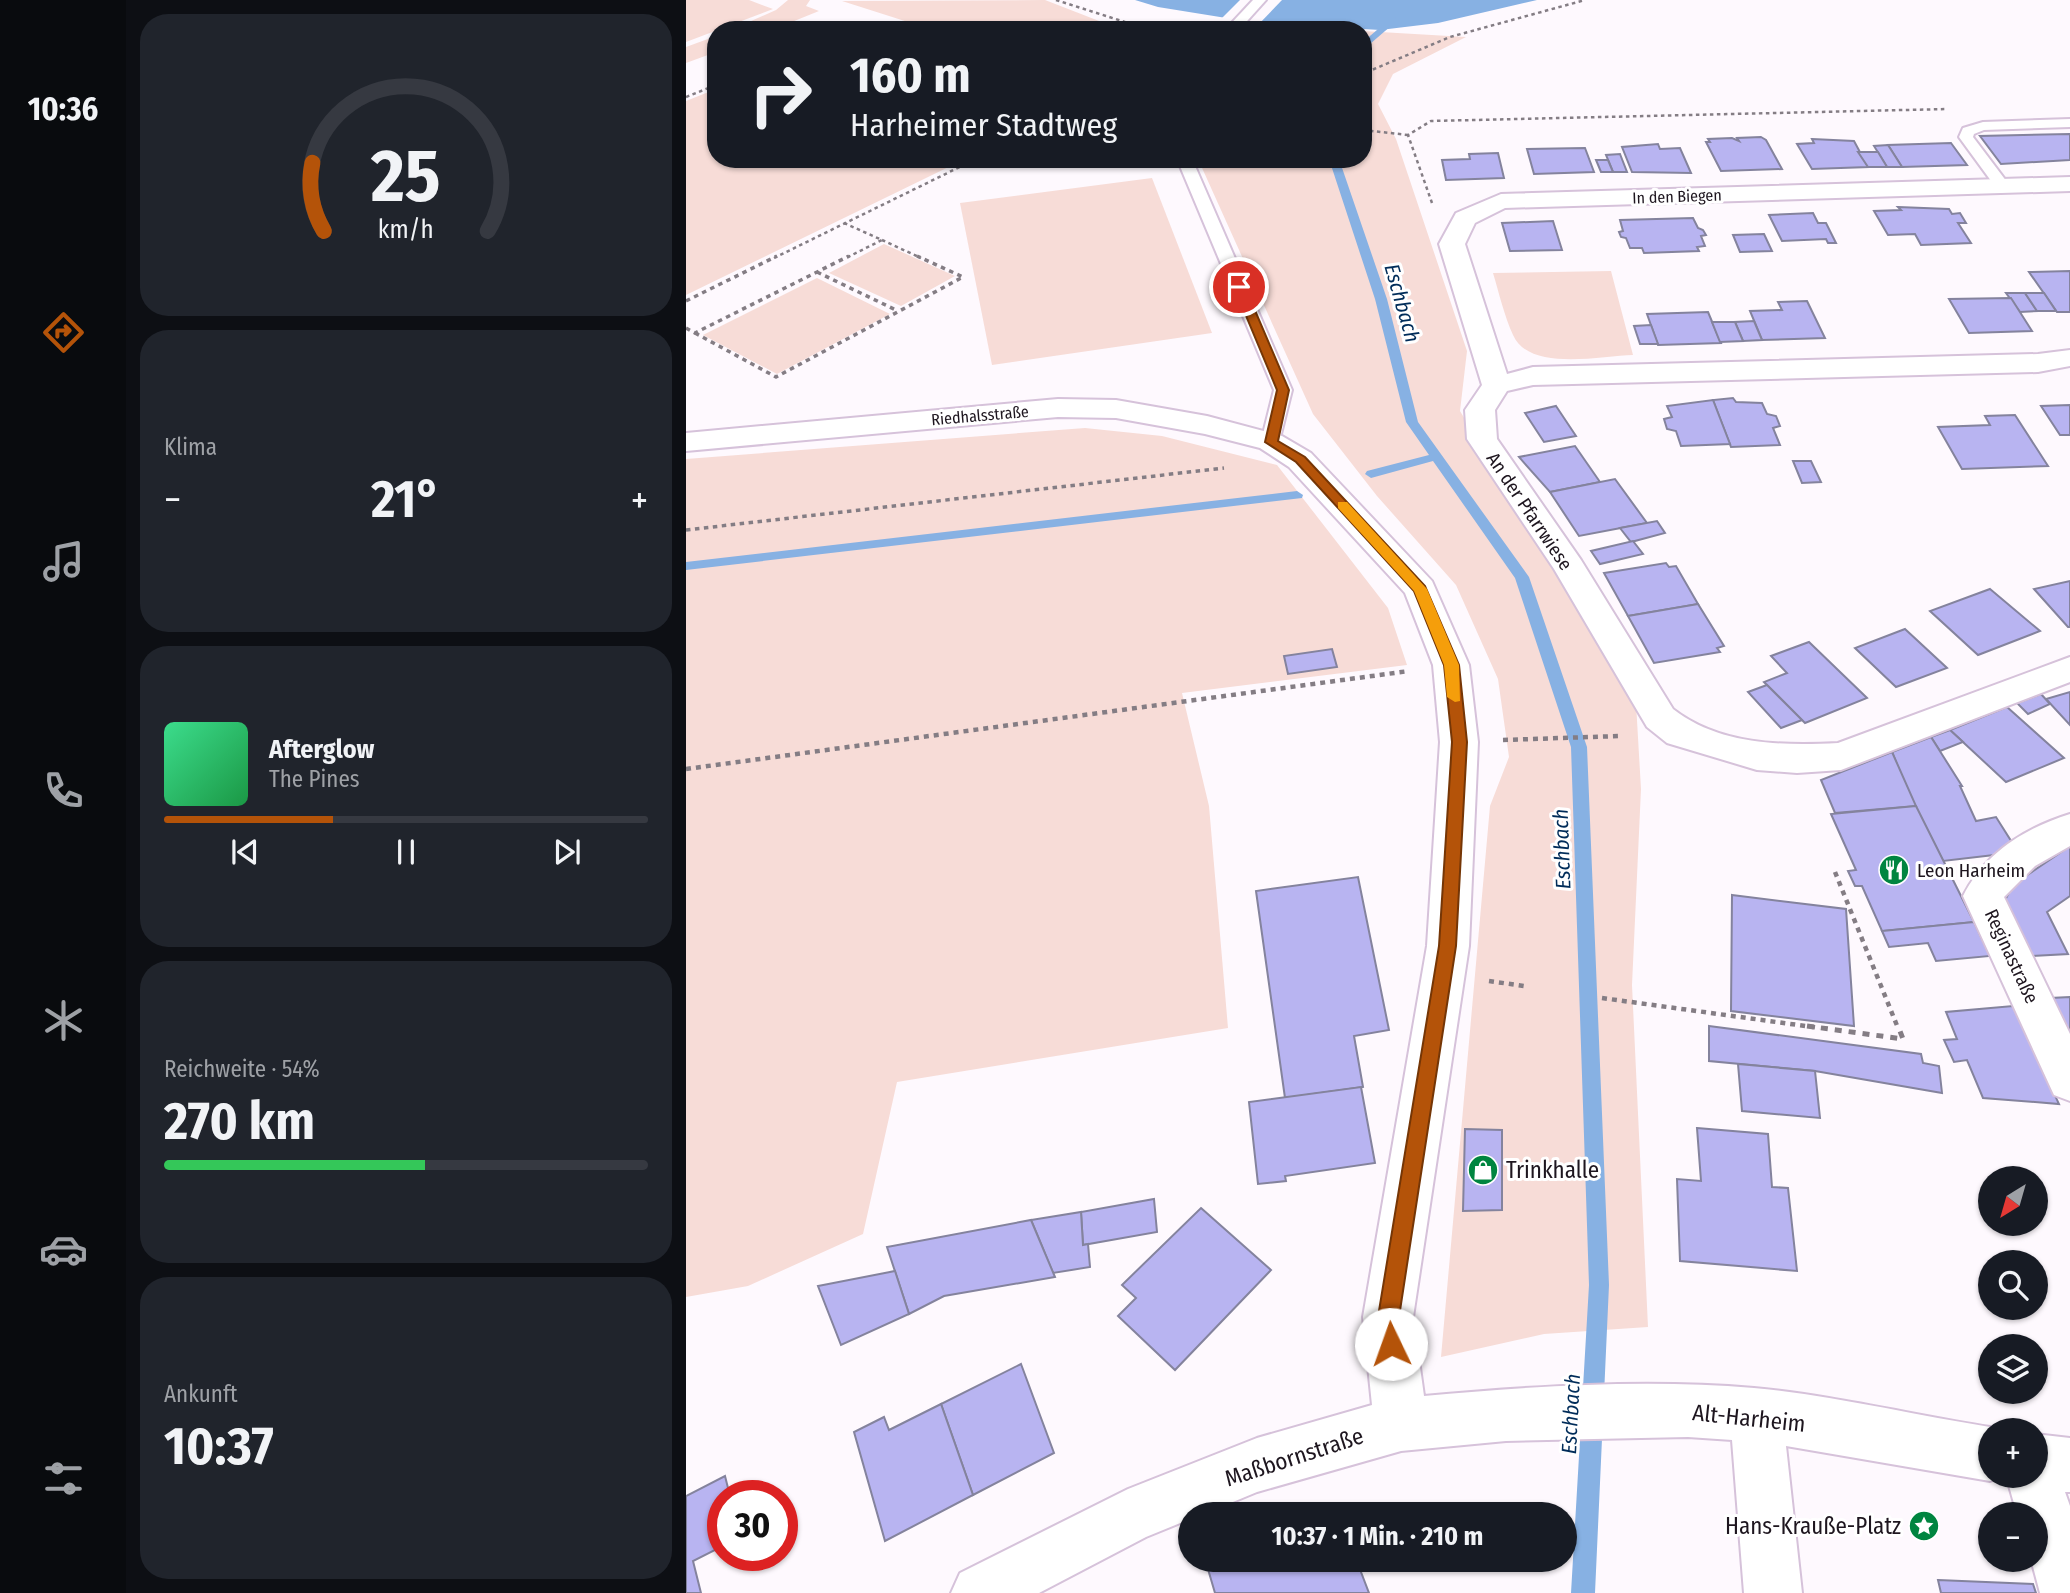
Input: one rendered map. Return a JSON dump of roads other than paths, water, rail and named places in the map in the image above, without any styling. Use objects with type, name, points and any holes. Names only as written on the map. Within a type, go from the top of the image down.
[{"type":"street","name":"In den Biegen","points":[[1496,385],[1452,244],[1465,218],[1501,201],[2070,184]]},
{"type":"street","points":[[1496,385],[1533,376],[2038,363],[2070,359]]},
{"type":"street","name":"An der Pfarrwiese","points":[[1496,385],[1480,410],[1482,439],[1569,567],[1660,718],[1680,734],[1757,756],[1797,759],[1841,756],[2070,669]]},
{"type":"street","name":"Riedhalsstraße","points":[[686,442],[1058,408],[1116,409],[1207,425],[1271,442],[1300,460],[1420,589],[1451,665],[1460,742],[1448,946],[1388,1317],[1401,1424]]},
{"type":"street","name":"Reginastraße","points":[[2070,829],[2034,845],[1995,875],[1983,896],[2070,1081]]},
{"type":"street","name":"Alt-Harheim","points":[[1506,1415],[1688,1411],[1756,1415],[1978,1452]]},
{"type":"street","name":"Maßbornstraße","points":[[980,1593],[1128,1517],[1257,1465],[1401,1424],[1506,1415]]},
{"type":"street","points":[[1756,1415],[1773,1593]]},
{"type":"street","points":[[2048,1462],[2070,1465]]},
{"type":"street","points":[[2037,1488],[2069,1593]]},
{"type":"lane","points":[[1239,21],[1259,0]]},
{"type":"lane","points":[[2002,186],[1966,137],[1968,131],[1983,126],[2070,123]]},
{"type":"lane","points":[[1188,168],[1283,390],[1271,442]]},
{"type":"water","points":[[1135,0],[1537,0],[1438,23],[1380,30],[1372,30],[1372,21],[1245,21],[1158,7]]},
{"type":"waterway","name":"Eschbach","points":[[1372,39],[1395,19]]},
{"type":"waterway","name":"Eschbach","points":[[1337,168],[1381,299],[1412,422],[1522,577],[1579,747],[1599,1285],[1583,1593]]},
{"type":"waterway","points":[[1371,474],[1435,457]]},
{"type":"waterway","points":[[686,566],[1297,495]]},
{"type":"place","name":"Leon Harheim","points":[[1894,870]]},
{"type":"place","name":"Trinkhalle","points":[[1483,1170]]},
{"type":"place","name":"Hans-Krauße-Platz","points":[[1924,1526]]}]
